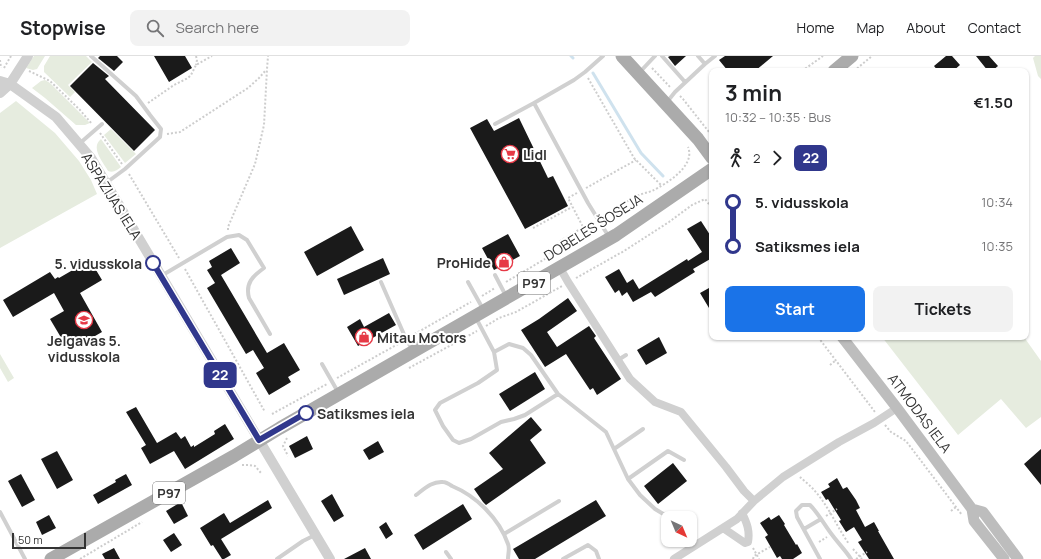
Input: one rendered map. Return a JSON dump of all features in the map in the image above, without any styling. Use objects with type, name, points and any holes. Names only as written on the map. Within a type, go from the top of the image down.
[{"type":"main road","points":[[622,56],[698,139],[709,154]]},
{"type":"main road","name":"DOBELES ŠOSEJA","points":[[51,559],[234,456],[413,351],[560,268],[610,238],[709,171]]},
{"type":"main road","name":"ATMODAS IELA","points":[[844,340],[972,509],[974,521],[1004,559]]},
{"type":"main road","name":"ATMODAS IELA","points":[[972,509],[983,512],[1018,559]]},
{"type":"street","points":[[0,93],[5,83],[28,56]]},
{"type":"street","name":"ASPAZIJAS IELA","points":[[5,83],[24,94],[56,117],[91,158],[259,440]]},
{"type":"street","points":[[560,268],[630,379],[655,402],[681,412],[744,491],[754,501]]},
{"type":"street","points":[[674,559],[737,519],[754,501],[783,477],[897,408]]},
{"type":"street","points":[[259,440],[330,559]]},
{"type":"street","points":[[723,528],[745,543],[748,542],[748,526],[742,514]]},
{"type":"lane","points":[[91,56],[136,96],[161,129],[160,137],[125,169],[106,183]]},
{"type":"lane","points":[[495,124],[574,80],[603,56]]},
{"type":"lane","points":[[638,73],[655,56]]},
{"type":"lane","points":[[662,56],[686,82]]},
{"type":"lane","points":[[698,56],[705,64]]},
{"type":"lane","points":[[665,104],[686,82],[715,56]]},
{"type":"lane","points":[[534,103],[610,238]]},
{"type":"lane","points":[[79,144],[102,124]]},
{"type":"lane","points":[[161,276],[227,237],[239,235],[247,240],[264,268],[255,275],[250,282],[247,292],[270,334]]},
{"type":"lane","points":[[495,275],[507,298]]},
{"type":"lane","points":[[381,282],[406,339],[413,351]]},
{"type":"lane","points":[[468,282],[479,314],[481,328],[494,352],[497,370],[478,384],[440,403],[435,410],[452,440],[459,443],[471,439],[500,422],[525,415],[558,394]]},
{"type":"lane","points":[[494,352],[509,344],[523,348],[531,355],[558,394],[606,432],[628,479],[640,495],[661,513]]},
{"type":"lane","points":[[618,360],[626,355]]},
{"type":"lane","points":[[322,364],[340,394]]},
{"type":"lane","points":[[614,449],[643,429]]},
{"type":"lane","points":[[628,479],[668,451],[684,460]]},
{"type":"lane","points":[[416,495],[430,484],[444,482],[459,489],[477,501],[493,517],[504,534],[509,546],[508,559]]},
{"type":"lane","points":[[504,534],[560,501]]},
{"type":"lane","points":[[820,559],[797,517],[796,511],[802,504],[810,504],[851,559]]},
{"type":"lane","points":[[0,512],[25,559]]},
{"type":"lane","points":[[804,529],[821,519]]},
{"type":"lane","points":[[277,559],[302,541],[315,534]]},
{"type":"lane","points":[[563,559],[588,545],[596,551],[599,559]]},
{"type":"lane","points":[[446,552],[451,559]]},
{"type":"path","points":[[0,60],[3,68],[11,56]]},
{"type":"path","points":[[143,106],[174,85],[188,78],[196,65],[196,56]]},
{"type":"path","points":[[196,65],[212,56]]},
{"type":"path","points":[[227,237],[228,227],[255,164],[264,125],[266,69],[268,56]]},
{"type":"path","points":[[806,68],[823,56]]},
{"type":"path","points":[[845,64],[872,56]]},
{"type":"path","points":[[161,134],[180,132],[248,88],[266,69]]},
{"type":"path","points":[[585,72],[634,158],[661,185]]},
{"type":"path","points":[[38,74],[50,81],[80,110],[103,138],[125,169],[182,264],[265,412]]},
{"type":"path","points":[[672,178],[682,170],[687,163],[690,150],[688,147]]},
{"type":"path","points":[[583,227],[568,198],[636,160]]},
{"type":"path","points":[[407,369],[499,318],[516,312],[624,251],[692,205],[705,199],[709,204]]},
{"type":"path","points":[[533,228],[572,207]]},
{"type":"path","points":[[820,340],[891,432],[906,440],[964,518]]},
{"type":"path","points":[[830,364],[836,360]]},
{"type":"path","points":[[288,456],[283,446],[285,439],[289,436]]},
{"type":"path","points":[[250,465],[255,466],[261,473]]},
{"type":"path","points":[[793,471],[814,489],[822,500],[829,514],[860,558],[867,552]]},
{"type":"path","points":[[951,511],[956,506]]},
{"type":"path","points":[[829,514],[837,509]]},
{"type":"path","points":[[813,545],[831,534]]},
{"type":"path","points":[[748,542],[753,547],[759,559]]},
{"type":"path","points":[[753,559],[754,556],[770,547]]},
{"type":"shaded area","points":[[34,56],[45,56],[37,69],[33,70],[26,68]]},
{"type":"shaded area","points":[[50,56],[86,56],[92,62],[68,85],[75,92],[70,97],[44,72],[44,66]]},
{"type":"shaded area","points":[[1035,56],[1041,56],[1041,79],[1038,76],[1033,58]]},
{"type":"shaded area","points":[[45,80],[50,83],[90,123],[85,125],[76,125],[32,88],[41,81]]},
{"type":"shaded area","points":[[16,101],[55,133],[79,161],[91,180],[97,194],[0,248],[0,113]]},
{"type":"shaded area","points":[[111,129],[136,154],[125,163],[104,135]]},
{"type":"shaded area","points":[[101,139],[121,167],[115,171],[108,171],[98,155],[97,147]]},
{"type":"shaded area","points":[[884,340],[1026,340],[1041,361],[1041,417],[1026,428],[1001,399],[958,435]]},
{"type":"shaded area","points":[[0,354],[14,378],[8,382],[0,368]]},
{"type":"building","points":[[100,56],[117,56],[123,62],[114,71],[98,58]]},
{"type":"building","points":[[154,56],[185,56],[192,68],[169,82]]},
{"type":"building","points":[[686,56],[675,66],[668,57]]},
{"type":"building","points":[[725,56],[773,56],[759,68],[726,68],[719,60]]},
{"type":"building","points":[[946,56],[952,56],[960,65],[956,68],[936,68],[934,66]]},
{"type":"building","points":[[976,56],[989,56],[998,66],[996,68],[986,68]]},
{"type":"building","points":[[93,63],[109,76],[105,79],[155,130],[134,151],[70,86]]},
{"type":"building","name":"Lidl","points":[[519,118],[548,178],[553,176],[568,206],[525,229],[470,128],[487,119],[494,131]]},
{"type":"building","points":[[701,221],[709,233],[709,260],[693,269],[695,272],[655,297],[651,292],[633,302],[627,292],[622,296],[619,290],[615,293],[605,277],[619,269],[627,283],[633,279],[639,289],[687,259],[688,261],[702,252],[687,229]]},
{"type":"building","points":[[351,226],[364,250],[317,276],[304,252]]},
{"type":"building","points":[[508,234],[520,256],[494,270],[482,248]]},
{"type":"building","points":[[231,248],[240,263],[221,275],[267,353],[284,343],[300,370],[288,377],[291,382],[269,395],[256,373],[264,368],[253,350],[246,354],[207,288],[215,283],[207,270],[212,267],[209,261]]},
{"type":"building","points":[[383,258],[390,274],[344,295],[337,279]]},
{"type":"building","points":[[90,260],[102,280],[80,293],[102,332],[69,351],[50,319],[64,311],[54,293],[13,317],[3,300],[50,272],[55,279],[58,277],[59,278]]},
{"type":"building","points":[[709,288],[709,308],[700,293]]},
{"type":"building","points":[[568,298],[577,311],[547,332],[557,347],[589,326],[596,336],[594,338],[621,379],[597,395],[593,388],[590,390],[566,354],[545,367],[521,330]]},
{"type":"building","name":"Mitau Motors","points":[[389,313],[396,325],[358,346],[347,327],[360,319],[364,327]]},
{"type":"building","points":[[659,337],[667,353],[646,365],[637,350]]},
{"type":"building","points":[[535,372],[545,389],[510,411],[499,394]]},
{"type":"building","points":[[136,407],[157,443],[176,432],[181,439],[185,436],[191,447],[194,445],[194,447],[215,434],[214,431],[225,424],[234,439],[185,469],[174,451],[150,464],[141,448],[146,445],[126,412]]},
{"type":"building","points":[[531,417],[542,430],[530,440],[546,463],[486,505],[474,489],[503,469],[489,453]]},
{"type":"building","points":[[307,436],[313,449],[295,458],[289,446]]},
{"type":"building","points":[[378,441],[384,452],[369,460],[363,450]]},
{"type":"building","points":[[1041,449],[1041,485],[1024,464]]},
{"type":"building","points":[[57,451],[73,480],[57,489],[41,459]]},
{"type":"building","points":[[673,463],[687,481],[658,504],[644,486]]},
{"type":"building","points":[[21,474],[35,500],[22,507],[8,481]]},
{"type":"building","points":[[126,474],[132,485],[98,504],[93,495],[116,482],[115,480]]},
{"type":"building","points":[[837,478],[843,489],[847,487],[856,500],[860,508],[856,510],[865,527],[874,522],[894,559],[869,559],[858,542],[862,540],[854,527],[846,532],[839,521],[841,520],[828,499],[826,500],[821,492],[830,487],[828,484]]},
{"type":"building","points":[[332,494],[344,516],[334,522],[321,501]]},
{"type":"building","points":[[268,500],[272,508],[221,539],[231,555],[222,559],[213,545],[211,546],[200,528],[224,513],[230,523]]},
{"type":"building","points":[[596,500],[606,516],[535,559],[519,559],[513,549]]},
{"type":"building","points":[[181,502],[188,516],[174,524],[166,511]]},
{"type":"building","points":[[463,504],[472,519],[423,550],[414,535]]},
{"type":"building","points":[[49,515],[56,528],[42,535],[36,522]]},
{"type":"building","points":[[779,515],[802,553],[793,559],[782,559],[780,556],[777,558],[765,537],[768,535],[760,523],[769,517],[771,520]]},
{"type":"building","points":[[386,522],[393,534],[386,539],[379,527]]},
{"type":"building","points":[[174,533],[182,545],[171,552],[163,540]]},
{"type":"building","points":[[114,548],[120,559],[105,559],[102,554]]},
{"type":"building","points":[[365,548],[371,559],[344,559]]},
{"type":"waterway","points":[[593,73],[641,153],[663,176]]},
{"type":"bus line","name":"22","points":[[153,263],[259,440],[306,413]]},
{"type":"place","name":"Lidl","points":[[510,154]]},
{"type":"place","name":"ProHide","points":[[504,262]]},
{"type":"place","name":"5. vidusskola","points":[[153,263]]},
{"type":"place","name":"Jelgavas 5. vidusskola","points":[[84,320]]},
{"type":"place","name":"Mitau Motors","points":[[364,337]]},
{"type":"place","name":"Satiksmes iela","points":[[306,413]]}]
